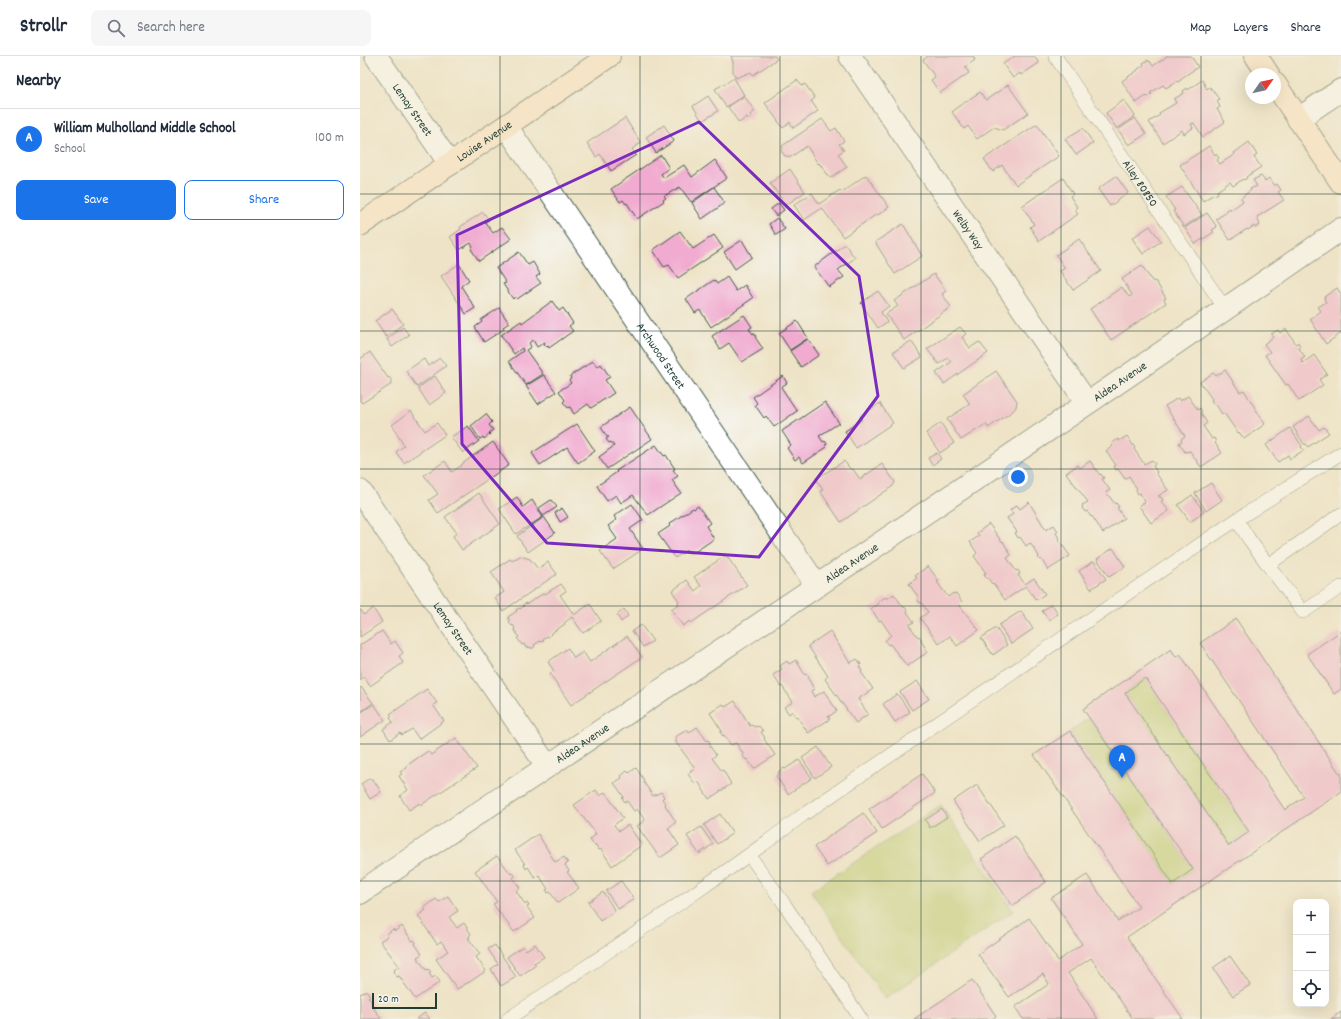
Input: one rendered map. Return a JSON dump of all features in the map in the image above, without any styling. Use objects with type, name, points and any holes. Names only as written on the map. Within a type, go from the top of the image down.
[{"type":"main road","name":"Louise Avenue","points":[[360,225],[608,56]]},
{"type":"main road","points":[[1256,56],[1264,68]]},
{"type":"main road","points":[[1281,93],[1341,182]]},
{"type":"street","name":"Lemay Street","points":[[376,56],[450,164]]},
{"type":"street","name":"Welby Way","points":[[850,56],[1087,403]]},
{"type":"street","points":[[1298,118],[1341,90]]},
{"type":"street","name":"Archwood Street","points":[[506,126],[817,586]]},
{"type":"street","name":"Aldea Avenue","points":[[360,893],[1226,310],[1341,229]]},
{"type":"street","name":"Lemay Street","points":[[360,491],[547,766]]},
{"type":"lane","name":"Alley 80850","points":[[1055,56],[1226,310]]},
{"type":"lane","points":[[508,1019],[750,856],[803,815],[842,788],[1237,520],[1341,453]]},
{"type":"lane","points":[[1268,565],[1341,514]]},
{"type":"lane","points":[[1237,520],[1249,539],[1303,612],[1341,587]]},
{"type":"lane","points":[[750,856],[861,1019]]},
{"type":"highlighted area","points":[[699,122],[859,276],[878,396],[759,557],[547,543],[462,444],[457,235]]},
{"type":"green space","points":[[1145,678],[1249,832],[1229,846],[1125,693]]},
{"type":"green space","points":[[1089,718],[1193,869],[1173,884],[1070,731]]},
{"type":"green space","points":[[941,805],[1013,911],[885,999],[811,891]]},
{"type":"building","points":[[731,56],[775,56],[777,59],[753,75],[751,72],[736,78],[733,72],[733,62]]},
{"type":"building","points":[[928,56],[973,56],[975,60],[965,67],[969,73],[940,93],[931,80],[935,77],[923,60]]},
{"type":"building","points":[[1015,56],[1034,56],[1039,63],[1021,75],[1020,73],[1013,78],[1003,64]]},
{"type":"building","points":[[1166,56],[1191,56],[1198,67],[1178,82],[1177,81],[1166,88],[1163,85],[1150,93],[1152,94],[1136,103],[1122,81],[1138,70],[1144,65],[1143,63],[1148,60],[1153,66]]},
{"type":"building","points":[[734,78],[744,95],[726,107],[715,89]]},
{"type":"building","points":[[797,80],[802,86],[805,84],[815,98],[811,101],[818,111],[793,128],[790,122],[783,128],[765,103]]},
{"type":"building","points":[[1202,80],[1207,89],[1210,87],[1219,99],[1217,101],[1220,107],[1217,109],[1225,122],[1203,137],[1194,123],[1191,124],[1193,128],[1184,134],[1182,130],[1163,143],[1149,122],[1160,115],[1159,113],[1176,103],[1174,99],[1184,93],[1183,91],[1187,88],[1188,90]]},
{"type":"building","points":[[1008,85],[1028,113],[1003,130],[994,127],[977,139],[968,126],[964,129],[952,112],[980,92],[986,100]]},
{"type":"building","points":[[708,96],[718,111],[702,121],[693,106]]},
{"type":"building","points":[[744,96],[755,111],[750,115],[752,117],[748,119],[747,117],[739,123],[728,107]]},
{"type":"building","points":[[1124,100],[1135,116],[1117,129],[1106,113]]},
{"type":"building","points":[[625,118],[641,143],[632,149],[636,155],[611,171],[600,154],[596,157],[587,143]]},
{"type":"building","points":[[1135,118],[1146,134],[1129,145],[1118,130]]},
{"type":"building","points":[[822,119],[831,131],[836,128],[844,141],[839,144],[844,150],[838,154],[847,167],[830,178],[821,165],[819,163],[818,164],[807,146],[789,158],[781,151],[783,148],[782,146]]},
{"type":"building","points":[[1037,124],[1059,156],[1016,185],[1002,165],[993,172],[984,159]]},
{"type":"building","points":[[664,125],[674,141],[656,153],[646,137]]},
{"type":"building","points":[[1083,128],[1093,143],[1076,155],[1065,139]]},
{"type":"building","points":[[1249,142],[1257,155],[1254,157],[1261,167],[1246,177],[1247,178],[1233,186],[1230,182],[1217,191],[1218,193],[1203,201],[1180,165],[1209,146],[1219,158],[1217,160],[1220,164]]},
{"type":"building","points":[[661,155],[669,168],[661,174],[664,178],[684,165],[692,177],[715,160],[727,178],[691,202],[680,187],[664,196],[666,198],[663,200],[664,201],[637,219],[627,203],[626,204],[623,200],[620,202],[611,189]]},
{"type":"building","points":[[790,169],[805,192],[786,205],[770,183]]},
{"type":"building","points":[[866,175],[889,207],[843,237],[822,208],[804,220],[794,205],[812,193],[819,204],[840,190],[842,192]]},
{"type":"building","points":[[1116,176],[1128,193],[1110,206],[1098,189]]},
{"type":"building","points":[[1261,176],[1265,181],[1269,178],[1274,186],[1277,184],[1281,190],[1278,192],[1284,200],[1257,217],[1260,225],[1255,228],[1254,226],[1248,230],[1247,229],[1230,240],[1216,219],[1227,212],[1226,211],[1230,208],[1231,210],[1243,201],[1241,198],[1251,190],[1250,189],[1257,186],[1253,180]]},
{"type":"building","points":[[1063,178],[1073,194],[1070,196],[1077,207],[1075,209],[1078,214],[1039,241],[1030,227],[1034,224],[1022,206]]},
{"type":"building","points":[[714,187],[725,203],[702,219],[692,203]]},
{"type":"building","points":[[1182,187],[1202,215],[1184,227],[1173,211],[1175,210],[1166,197]]},
{"type":"building","points":[[779,203],[784,210],[776,216],[771,209]]},
{"type":"building","points":[[483,212],[489,220],[485,222],[493,233],[502,227],[511,239],[479,261],[471,249],[473,247],[471,243],[459,250],[450,237],[461,229],[460,227]]},
{"type":"building","points":[[1207,213],[1217,227],[1212,230],[1214,232],[1195,244],[1185,228]]},
{"type":"building","points":[[777,218],[785,229],[776,235],[769,224]]},
{"type":"building","points":[[903,224],[922,256],[895,274],[875,242]]},
{"type":"building","points":[[1150,226],[1161,241],[1143,254],[1132,238]]},
{"type":"building","points":[[680,231],[693,249],[714,235],[723,248],[678,278],[669,265],[664,267],[653,250]]},
{"type":"building","points":[[1079,239],[1101,271],[1073,290],[1060,271],[1065,268],[1056,255]]},
{"type":"building","points":[[742,240],[752,257],[735,269],[724,252]]},
{"type":"building","points":[[845,244],[855,258],[838,270],[844,277],[829,287],[814,267]]},
{"type":"building","points":[[519,252],[528,265],[533,262],[540,274],[536,277],[541,283],[517,299],[515,297],[513,299],[503,284],[506,283],[496,268]]},
{"type":"building","points":[[459,264],[469,280],[461,286],[475,308],[466,314],[441,276]]},
{"type":"building","points":[[1142,266],[1152,281],[1156,282],[1166,298],[1164,299],[1166,303],[1111,340],[1090,309],[1122,287],[1129,297],[1132,295],[1122,279]]},
{"type":"building","points":[[934,274],[946,291],[942,294],[951,307],[904,340],[886,314],[898,306],[894,301]]},
{"type":"building","points":[[727,277],[736,291],[745,285],[753,298],[711,327],[700,310],[695,313],[686,299],[714,280],[717,284]]},
{"type":"building","points":[[1337,288],[1341,294],[1341,333],[1326,344],[1310,319],[1321,311],[1318,307],[1326,302],[1324,297]]},
{"type":"building","points":[[878,291],[889,306],[881,312],[887,322],[878,328],[861,303]]},
{"type":"building","points":[[552,301],[559,311],[563,308],[573,323],[569,326],[573,331],[549,348],[544,344],[545,342],[537,347],[533,340],[529,343],[531,347],[526,350],[543,374],[526,385],[509,361],[523,351],[522,348],[514,354],[501,335],[521,321],[522,323]]},
{"type":"building","points":[[499,308],[509,323],[503,327],[504,329],[484,342],[475,327],[482,322],[481,320]]},
{"type":"building","points":[[392,309],[403,324],[386,337],[375,321]]},
{"type":"building","points":[[744,315],[752,327],[749,329],[753,334],[754,333],[763,349],[742,362],[729,343],[720,349],[712,336]]},
{"type":"building","points":[[797,321],[808,338],[790,350],[779,333]]},
{"type":"building","points":[[403,327],[409,335],[392,347],[387,339]]},
{"type":"building","points":[[960,327],[966,334],[962,337],[970,348],[979,342],[988,353],[944,384],[936,373],[951,362],[948,358],[939,364],[927,349]]},
{"type":"building","points":[[1286,329],[1296,344],[1298,342],[1300,346],[1298,347],[1305,357],[1301,360],[1303,363],[1314,355],[1327,374],[1319,380],[1323,385],[1299,401],[1288,384],[1286,385],[1265,355],[1270,352],[1264,344],[1273,337],[1271,334],[1278,330],[1280,333]]},
{"type":"building","points":[[808,339],[819,355],[801,367],[790,351]]},
{"type":"building","points":[[911,341],[922,357],[904,368],[893,352]]},
{"type":"building","points":[[370,352],[388,378],[389,377],[392,381],[390,382],[392,384],[362,403],[360,401],[360,359]]},
{"type":"building","points":[[440,358],[446,366],[417,387],[406,371],[424,359],[428,366]]},
{"type":"building","points":[[593,361],[597,367],[601,364],[610,377],[605,380],[614,393],[591,408],[588,404],[574,414],[570,407],[568,408],[563,402],[565,400],[559,391],[571,383],[569,380],[571,379],[570,376]]},
{"type":"building","points":[[1225,370],[1240,392],[1244,390],[1265,424],[1244,439],[1224,413],[1222,414],[1215,403],[1213,404],[1211,401],[1212,399],[1200,382],[1213,373],[1216,376]]},
{"type":"building","points":[[996,371],[1017,401],[1016,407],[1013,411],[988,428],[986,424],[961,440],[947,419],[970,404],[963,394]]},
{"type":"building","points":[[544,375],[556,392],[538,404],[526,386]]},
{"type":"building","points":[[435,376],[446,393],[429,405],[418,388]]},
{"type":"building","points":[[783,376],[787,383],[781,387],[797,411],[774,427],[766,416],[764,418],[755,405],[757,403],[753,397]]},
{"type":"building","points":[[1188,396],[1198,410],[1200,408],[1201,413],[1207,423],[1203,426],[1212,439],[1214,438],[1215,443],[1222,453],[1201,467],[1190,451],[1185,452],[1179,443],[1185,436],[1165,406],[1178,398],[1180,401]]},
{"type":"building","points":[[825,402],[839,423],[819,436],[823,442],[825,441],[827,444],[825,445],[827,447],[803,463],[799,457],[795,460],[787,448],[791,445],[782,431]]},
{"type":"building","points":[[880,403],[893,423],[856,448],[845,431],[862,420],[860,417]]},
{"type":"building","points":[[630,407],[652,439],[607,469],[599,457],[614,446],[606,439],[609,437],[607,437],[601,427]]},
{"type":"building","points":[[411,411],[425,431],[437,423],[445,435],[404,463],[396,452],[404,446],[392,425]]},
{"type":"building","points":[[486,414],[492,422],[489,425],[493,430],[484,439],[483,437],[480,439],[471,426]]},
{"type":"building","points":[[1309,416],[1319,430],[1324,427],[1329,433],[1308,447],[1304,444],[1293,427]]},
{"type":"building","points":[[941,423],[954,443],[940,453],[926,433]]},
{"type":"building","points":[[577,424],[595,451],[578,463],[567,447],[540,465],[532,453]]},
{"type":"building","points":[[468,426],[479,441],[463,453],[451,437]]},
{"type":"building","points":[[1290,428],[1304,450],[1290,459],[1288,455],[1278,462],[1266,445]]},
{"type":"building","points":[[1127,436],[1144,464],[1152,460],[1155,464],[1153,466],[1157,472],[1156,473],[1168,490],[1158,496],[1161,497],[1163,500],[1161,501],[1169,511],[1151,523],[1139,506],[1145,502],[1140,493],[1138,494],[1137,489],[1129,476],[1125,479],[1118,469],[1116,470],[1114,466],[1116,465],[1106,451],[1113,446],[1111,444],[1118,439],[1119,441]]},
{"type":"building","points":[[493,442],[509,465],[438,513],[429,500],[438,494],[424,475],[445,461],[452,472]]},
{"type":"building","points":[[656,445],[664,456],[666,455],[675,469],[673,470],[678,476],[672,480],[681,493],[648,515],[633,495],[621,503],[616,495],[607,501],[597,486],[617,472],[616,471]]},
{"type":"building","points":[[937,453],[941,459],[932,465],[928,458]]},
{"type":"building","points":[[844,461],[851,470],[853,469],[860,479],[882,464],[895,482],[893,486],[841,522],[820,491],[823,490],[816,479]]},
{"type":"building","points":[[1090,461],[1104,478],[1102,479],[1110,490],[1106,492],[1119,507],[1117,508],[1124,518],[1103,533],[1092,516],[1091,517],[1087,511],[1085,512],[1082,508],[1082,505],[1088,502],[1066,473],[1078,465],[1080,468]]},
{"type":"building","points":[[1211,483],[1222,500],[1206,511],[1195,493]]},
{"type":"building","points":[[479,493],[500,524],[462,550],[453,536],[457,533],[445,517]]},
{"type":"building","points":[[1192,495],[1204,512],[1190,522],[1178,505]]},
{"type":"building","points":[[517,497],[523,507],[532,500],[543,517],[516,534],[499,509]]},
{"type":"building","points":[[551,500],[557,507],[543,516],[539,508]]},
{"type":"building","points":[[1029,502],[1046,530],[1054,525],[1058,531],[1056,533],[1059,538],[1058,539],[1070,556],[1048,570],[1030,543],[1026,546],[1020,537],[1018,538],[1015,533],[1017,532],[1007,518],[1013,514],[1010,510],[1017,505],[1020,509]]},
{"type":"building","points":[[632,504],[643,520],[630,529],[643,549],[613,569],[600,551],[617,539],[608,526],[616,520],[614,516]]},
{"type":"building","points":[[698,506],[710,523],[706,526],[714,539],[690,555],[687,550],[675,558],[658,534],[670,526],[669,524]]},
{"type":"building","points":[[562,508],[568,517],[560,522],[555,513]]},
{"type":"building","points":[[544,517],[555,533],[528,552],[517,536]]},
{"type":"building","points":[[989,524],[1002,542],[1003,541],[1011,555],[1007,558],[1016,571],[1018,570],[1020,574],[1018,575],[1025,584],[1034,578],[1045,594],[1036,600],[1026,586],[1005,600],[993,583],[992,584],[988,578],[987,579],[984,575],[986,573],[974,556],[977,553],[970,542],[979,536],[977,533]]},
{"type":"building","points":[[1113,548],[1125,567],[1109,577],[1097,559]]},
{"type":"building","points":[[726,555],[747,585],[691,623],[690,621],[683,626],[671,609],[679,604],[679,601],[672,591],[687,580],[695,591],[701,586],[694,577]]},
{"type":"building","points":[[520,556],[530,559],[538,569],[548,562],[557,574],[503,611],[495,598],[504,592],[491,572],[510,559],[512,561]]},
{"type":"building","points":[[1094,561],[1106,579],[1091,589],[1079,571]]},
{"type":"building","points":[[928,566],[948,597],[953,593],[956,593],[962,602],[960,606],[979,630],[957,646],[950,636],[939,644],[920,618],[928,612],[917,599],[919,598],[909,584],[917,578],[915,576]]},
{"type":"building","points":[[561,584],[566,591],[560,595],[574,615],[590,604],[601,621],[583,633],[572,617],[564,623],[565,624],[550,634],[551,635],[534,645],[535,646],[532,649],[531,647],[526,648],[517,638],[519,637],[513,625],[512,626],[509,622],[508,617],[526,603],[527,604]]},
{"type":"building","points":[[894,594],[904,608],[905,607],[914,622],[909,625],[922,640],[921,641],[928,652],[907,666],[890,644],[888,645],[885,641],[891,635],[881,620],[879,621],[871,608],[879,604],[878,602],[885,597],[887,599]]},
{"type":"building","points":[[1052,604],[1058,614],[1049,620],[1042,611]]},
{"type":"building","points":[[373,608],[382,622],[360,637],[360,609],[364,615]]},
{"type":"building","points":[[624,609],[628,616],[621,622],[617,615]]},
{"type":"building","points":[[1021,611],[1033,629],[1011,644],[999,625]]},
{"type":"building","points":[[1236,619],[1340,774],[1341,773],[1341,792],[1127,937],[1183,1019],[1133,1019],[1091,958],[1068,973],[1098,1019],[1023,1019],[1015,1007],[1049,984],[1043,974],[1009,997],[978,954],[1029,918],[1058,961],[1082,944],[1051,898],[1087,875],[1118,921],[1139,907],[1034,755],[1070,731],[1173,884],[1193,869],[1083,709],[1171,649],[1176,657],[1180,654],[1285,810],[1304,797],[1200,643]],"holes":[[[1145,678],[1249,832],[1229,846],[1125,693]]]},
{"type":"building","points":[[641,625],[653,641],[643,647],[632,631]]},
{"type":"building","points":[[996,628],[1007,645],[993,655],[981,638]]},
{"type":"building","points":[[382,631],[391,644],[395,641],[403,653],[399,656],[403,663],[370,686],[364,677],[360,680],[360,645]]},
{"type":"building","points":[[830,631],[850,663],[857,659],[861,664],[859,666],[862,671],[861,672],[873,689],[858,699],[868,714],[856,723],[825,679],[828,676],[808,646]]},
{"type":"building","points":[[1341,631],[1341,689],[1334,694],[1307,654]]},
{"type":"building","points":[[627,636],[642,657],[571,705],[550,674],[554,671],[548,662],[568,648],[574,658],[583,652],[590,662]]},
{"type":"building","points":[[796,660],[805,675],[807,674],[809,677],[808,678],[814,689],[811,691],[814,697],[824,691],[837,711],[828,717],[830,719],[808,733],[797,716],[796,717],[792,711],[789,714],[784,707],[793,702],[773,675],[782,669],[780,666],[787,661],[789,664]]},
{"type":"building","points":[[917,681],[929,699],[912,710],[900,692]]},
{"type":"building","points":[[361,687],[373,703],[360,712],[360,688]]},
{"type":"building","points":[[427,689],[437,703],[433,705],[444,721],[419,739],[412,729],[402,735],[400,733],[390,740],[383,729],[393,722],[390,718],[392,716],[390,714]]},
{"type":"building","points":[[897,694],[910,712],[895,722],[883,704]]},
{"type":"building","points":[[735,701],[750,726],[759,726],[763,731],[761,732],[765,738],[764,739],[775,755],[754,769],[742,755],[744,755],[736,743],[731,745],[724,735],[723,736],[720,732],[722,731],[710,713],[723,704],[725,707]]},
{"type":"building","points":[[374,704],[385,720],[360,737],[360,713]]},
{"type":"building","points":[[697,727],[711,744],[709,745],[716,755],[712,758],[722,771],[723,770],[731,784],[709,799],[698,781],[695,784],[688,774],[695,768],[675,741],[677,740],[675,737],[687,730],[689,733]]},
{"type":"building","points":[[456,738],[477,768],[421,805],[420,803],[409,810],[400,796],[408,790],[399,776],[402,774],[400,772],[428,751],[431,755]]},
{"type":"building","points":[[818,747],[831,767],[815,778],[802,758]]},
{"type":"building","points":[[799,760],[812,778],[788,794],[776,776],[779,774],[778,772]]},
{"type":"building","points":[[636,768],[653,796],[661,792],[664,797],[662,799],[666,804],[665,805],[676,822],[668,828],[679,845],[660,858],[637,826],[645,820],[637,809],[634,811],[627,801],[625,802],[622,798],[624,797],[614,783],[622,778],[621,776],[627,771],[629,773]]},
{"type":"building","points":[[922,774],[935,793],[882,829],[869,809]]},
{"type":"building","points":[[370,778],[371,780],[373,779],[381,792],[370,799],[361,784]]},
{"type":"building","points":[[977,785],[1004,825],[980,841],[953,801]]},
{"type":"building","points":[[596,790],[600,796],[605,792],[623,818],[614,825],[619,831],[628,825],[642,845],[612,866],[601,849],[599,850],[590,840],[596,834],[574,805]]},
{"type":"building","points":[[942,809],[947,817],[930,828],[925,820]]},
{"type":"building","points":[[863,813],[877,833],[827,866],[814,847]]},
{"type":"building","points":[[720,814],[733,833],[717,844],[704,825]]},
{"type":"building","points":[[701,827],[713,844],[699,854],[687,836]]},
{"type":"building","points":[[538,834],[555,862],[564,857],[568,863],[565,865],[569,871],[567,872],[579,888],[558,903],[550,892],[548,893],[546,890],[548,889],[539,875],[535,878],[528,867],[526,869],[525,864],[515,850]]},
{"type":"building","points":[[1015,836],[1046,882],[1012,906],[981,859]]},
{"type":"building","points":[[497,856],[511,874],[513,873],[515,876],[513,878],[520,888],[516,891],[525,904],[527,903],[529,906],[527,907],[535,918],[514,932],[493,904],[497,902],[475,871]]},
{"type":"building","points":[[621,881],[634,899],[618,909],[606,891]]},
{"type":"building","points":[[603,892],[615,911],[600,921],[588,902]]},
{"type":"building","points":[[448,896],[458,911],[449,917],[457,928],[464,923],[471,934],[469,936],[470,938],[468,938],[480,954],[476,957],[486,971],[457,989],[436,959],[448,951],[441,941],[437,944],[418,916],[426,910],[424,908],[436,899],[439,902]]},
{"type":"building","points":[[402,926],[412,941],[414,940],[422,954],[417,957],[426,970],[428,969],[431,972],[429,973],[432,978],[436,976],[440,982],[415,999],[399,976],[397,977],[393,972],[399,966],[380,941],[388,936],[387,934],[393,929],[395,931]]},
{"type":"building","points":[[535,944],[544,957],[534,963],[536,965],[520,976],[507,957],[523,946],[526,950]]},
{"type":"building","points":[[495,945],[516,977],[501,986],[491,969],[498,964],[488,949]]},
{"type":"building","points":[[1230,956],[1250,985],[1233,996],[1213,968]]},
{"type":"building","points":[[972,980],[996,1016],[992,1019],[914,1019]]},
{"type":"building","points":[[367,991],[370,996],[368,997],[372,1003],[371,1004],[381,1019],[360,1019],[360,994]]},
{"type":"building","points":[[1341,1012],[1341,1019],[1331,1019]]},
{"type":"building","points":[[425,1013],[430,1019],[416,1019]]},
{"type":"place","name":"William Mulholland Middle School","points":[[1122,778]]}]
